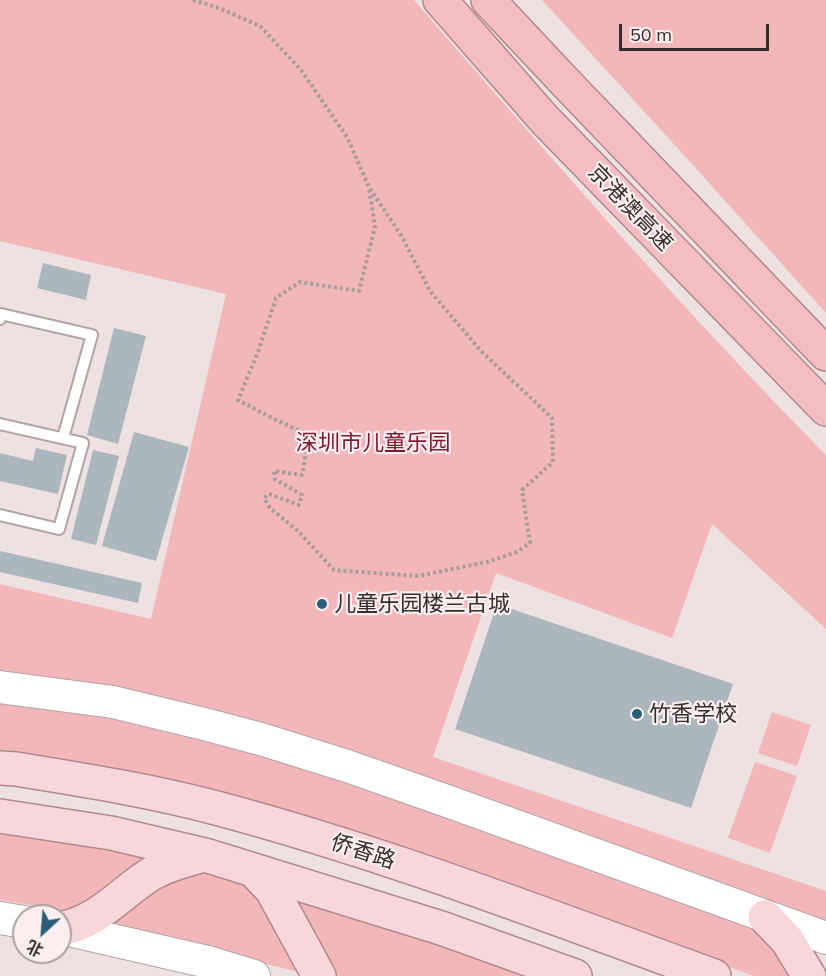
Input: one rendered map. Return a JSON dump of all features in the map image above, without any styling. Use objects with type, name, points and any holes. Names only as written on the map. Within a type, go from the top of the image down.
[{"type":"highway","name":"京港澳高速","points":[[440,0],[544,120],[826,409]]},
{"type":"highway","name":"京港澳高速","points":[[488,0],[826,354]]},
{"type":"main road","points":[[0,687],[113,702],[264,740],[447,801],[826,938]]},
{"type":"main road","name":"侨香路","points":[[0,768],[114,785],[220,809],[370,853],[714,976]]},
{"type":"main road","points":[[0,816],[111,833],[205,855],[441,928],[575,976]]},
{"type":"main road","points":[[72,927],[92,918],[150,875],[173,863],[205,855]]},
{"type":"main road","points":[[253,870],[272,890],[319,976]]},
{"type":"main road","points":[[765,917],[787,940],[809,976]]},
{"type":"main road","points":[[72,930],[208,962],[254,976]]},
{"type":"lane","points":[[0,319],[1,314],[92,335],[63,438]]},
{"type":"lane","points":[[0,424],[82,443],[59,529],[0,515]]},
{"type":"path","points":[[192,0],[219,8],[260,26],[301,70],[347,137],[369,187],[402,237],[430,291],[480,350],[552,418],[553,462],[522,490],[530,543],[517,552],[487,562],[418,576],[334,570],[298,531],[270,508],[264,498],[269,494],[299,506],[302,495],[275,479],[274,471],[302,475],[309,435],[238,400],[258,352],[276,298],[300,282],[359,291],[375,227],[369,187]]},
{"type":"green space","name":"深圳市儿童乐园","points":[[0,0],[414,0],[565,174],[668,288],[826,455],[826,629],[712,524],[672,638],[496,573],[433,757],[826,891],[826,926],[277,737],[0,677],[0,584],[151,619],[226,294],[0,241]]},
{"type":"green space","points":[[542,0],[826,0],[826,313],[682,153]]},
{"type":"green space","points":[[0,698],[50,704],[220,738],[757,917],[799,976],[754,976],[406,850],[270,805],[141,773],[0,755]]},
{"type":"green space","points":[[772,712],[811,725],[797,766],[758,753]]},
{"type":"green space","points":[[755,762],[797,776],[770,853],[728,838]]},
{"type":"green space","points":[[0,832],[157,858],[72,915],[72,904],[25,904],[0,900]]},
{"type":"green space","points":[[205,869],[254,882],[303,973],[111,926],[133,897]]},
{"type":"green space","points":[[284,886],[535,976],[328,976]]},
{"type":"building","points":[[43,263],[91,275],[86,300],[37,288]]},
{"type":"building","points":[[114,328],[146,336],[118,444],[87,435]]},
{"type":"building","points":[[134,432],[189,447],[156,561],[102,546]]},
{"type":"building","points":[[36,448],[67,455],[58,494],[0,481],[0,453],[33,461]]},
{"type":"building","points":[[93,450],[119,456],[96,545],[71,539]]},
{"type":"building","points":[[0,551],[142,583],[138,603],[0,572]]},
{"type":"building","points":[[497,604],[733,684],[691,808],[455,729]]},
{"type":"place","name":"儿童乐园楼兰古城","points":[[322,604]]},
{"type":"place","name":"竹香学校","points":[[637,714]]}]
